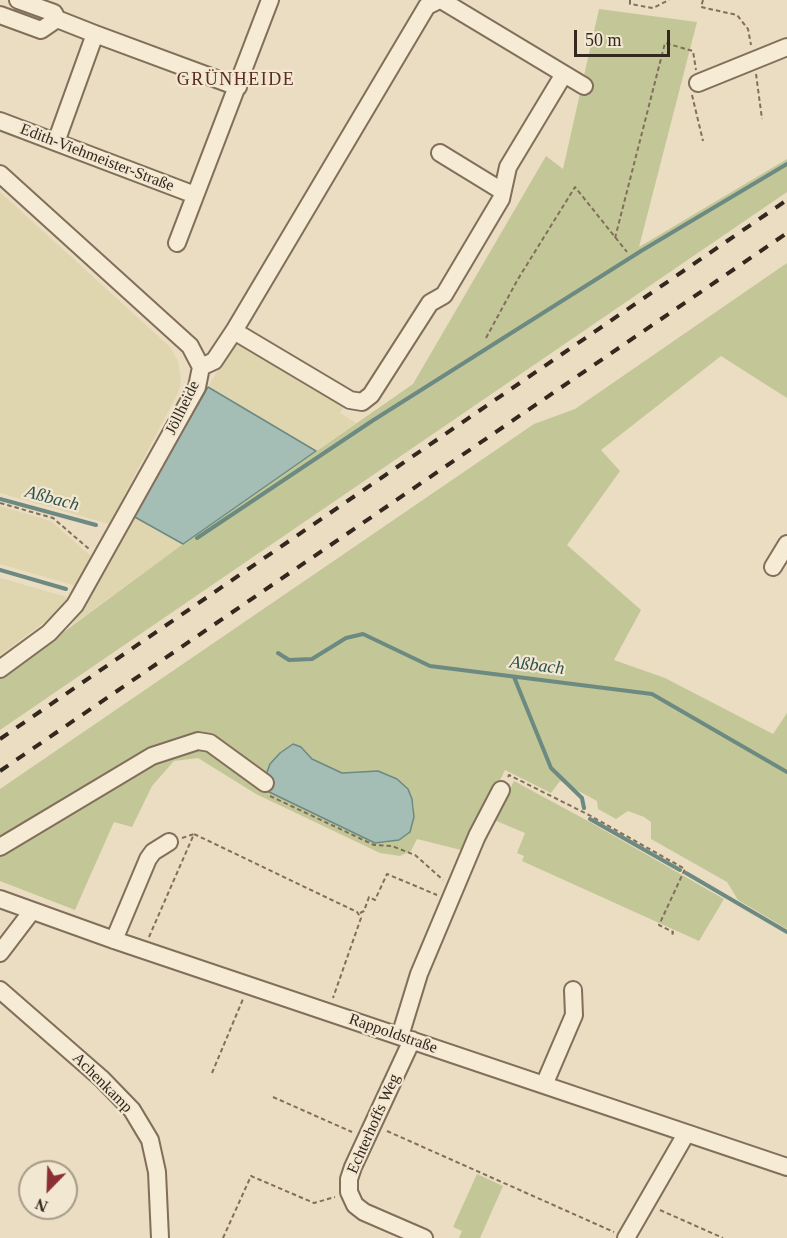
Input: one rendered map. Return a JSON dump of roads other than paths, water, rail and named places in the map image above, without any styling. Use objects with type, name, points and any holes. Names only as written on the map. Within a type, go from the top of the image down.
[{"type":"street","points":[[18,0],[57,11],[95,34],[238,87]]},
{"type":"street","name":"Edith-Viehmeister-Straße","points":[[177,243],[270,0]]},
{"type":"street","points":[[201,367],[214,361],[234,331],[427,6],[440,0],[584,86]]},
{"type":"street","points":[[0,15],[41,30],[57,11]]},
{"type":"street","points":[[56,142],[95,34]]},
{"type":"street","points":[[698,83],[787,47]]},
{"type":"street","points":[[234,331],[350,400],[362,402],[371,395],[430,303],[444,295],[501,199],[508,166],[564,74]]},
{"type":"street","name":"Edith-Viehmeister-Straße","points":[[0,121],[195,195]]},
{"type":"street","points":[[440,153],[502,190]]},
{"type":"street","name":"Jöllheide","points":[[0,174],[190,346],[201,367],[197,387],[75,605],[49,633],[0,669]]},
{"type":"street","points":[[773,567],[787,544]]},
{"type":"street","points":[[0,847],[152,756],[198,741],[210,743],[261,781]]},
{"type":"street","name":"Echterhoffs Weg","points":[[424,1238],[364,1212],[355,1205],[349,1192],[349,1179],[406,1038],[419,974],[477,836],[501,790]]},
{"type":"street","points":[[114,940],[148,859],[153,852],[169,842]]},
{"type":"street","name":"Rappoldstraße","points":[[0,899],[114,940],[787,1167]]},
{"type":"street","points":[[0,953],[32,911]]},
{"type":"street","name":"Achenkamp","points":[[0,990],[102,1079],[132,1110],[150,1140],[157,1172],[160,1238]]},
{"type":"street","points":[[544,1085],[574,1015],[573,990]]},
{"type":"street","points":[[626,1238],[686,1134]]},
{"type":"water","points":[[208,387],[316,451],[183,544],[133,516]]},
{"type":"water","points":[[293,744],[301,747],[312,759],[342,773],[378,771],[397,779],[408,789],[412,799],[414,817],[410,832],[399,840],[375,843],[265,790],[270,764]]},
{"type":"waterway","points":[[197,538],[372,421],[641,251],[787,164]]},
{"type":"waterway","name":"Aßbach","points":[[0,499],[96,525]]},
{"type":"waterway","points":[[0,570],[66,589]]},
{"type":"waterway","name":"Aßbach","points":[[278,653],[289,660],[312,659],[346,638],[363,634],[430,666],[652,694],[787,772]]},
{"type":"waterway","points":[[514,677],[551,768],[582,798],[584,808]]},
{"type":"waterway","points":[[590,819],[680,870]]},
{"type":"waterway","points":[[686,873],[787,932]]},
{"type":"railway","points":[[0,739],[787,200]]},
{"type":"railway","points":[[0,771],[787,233]]},
{"type":"district","name":"GRÜNHEIDE","points":[[236,80]]}]
